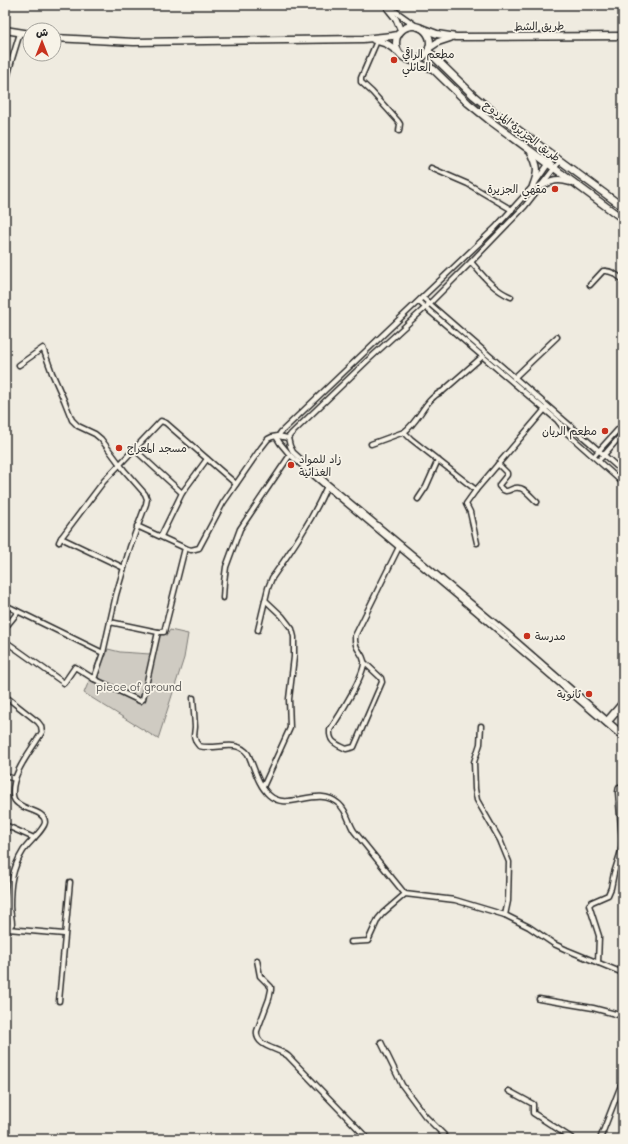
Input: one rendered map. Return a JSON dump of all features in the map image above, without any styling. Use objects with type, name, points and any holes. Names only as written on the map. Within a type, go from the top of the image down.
[{"type":"main road","points":[[62,38],[134,42],[363,39],[392,36],[407,27],[419,28],[437,34],[456,37]]},
{"type":"main road","points":[[419,28],[428,35],[430,39],[429,50]]},
{"type":"main road","points":[[5,30],[20,33]]},
{"type":"main road","points":[[398,51],[396,44],[399,33]]},
{"type":"main road","name":"طريق الشط","points":[[456,37],[623,36]]},
{"type":"main road","points":[[363,39],[387,44],[398,51],[403,57],[410,60],[420,59],[438,42],[456,37]]},
{"type":"main road","name":"طريق الجزيرة المزدوج","points":[[429,50],[474,96],[553,157],[623,207]]},
{"type":"main road","name":"طريق الجزيرة المزدوج","points":[[410,60],[433,69],[468,103],[489,120],[623,219]]},
{"type":"main road","points":[[530,150],[537,165],[536,178],[533,186]]},
{"type":"main road","points":[[541,186],[558,179],[573,183]]},
{"type":"street","points":[[386,5],[419,28]]},
{"type":"street","points":[[386,5],[396,20],[399,33]]},
{"type":"street","points":[[5,86],[20,33]]},
{"type":"street","points":[[378,41],[361,78],[361,82],[398,121],[400,124],[399,131]]},
{"type":"street","points":[[138,526],[185,548],[195,550],[199,548],[222,503],[268,439],[278,436],[495,228],[533,186],[553,157]]},
{"type":"street","points":[[288,438],[471,262],[525,206],[560,161]]},
{"type":"street","points":[[431,168],[445,172],[512,210]]},
{"type":"street","points":[[471,262],[494,287],[503,294],[511,297]]},
{"type":"street","points":[[590,285],[603,271],[606,270],[623,280]]},
{"type":"street","points":[[421,300],[514,378],[546,408],[568,434],[599,460],[623,483]]},
{"type":"street","points":[[428,305],[483,356],[600,451],[623,472]]},
{"type":"street","points":[[514,378],[557,337]]},
{"type":"street","points":[[18,365],[43,348],[72,420],[78,426],[95,434],[100,439],[145,494],[146,504],[124,568],[103,653],[94,678]]},
{"type":"street","points":[[371,444],[404,432],[411,427],[437,393],[443,391],[483,356]]},
{"type":"street","points":[[477,543],[470,512],[466,504],[476,490],[546,408]]},
{"type":"street","points":[[124,568],[60,540],[104,481],[159,422],[163,421],[236,484]]},
{"type":"street","points":[[594,456],[623,424]]},
{"type":"street","points":[[404,432],[476,490]]},
{"type":"street","points":[[599,460],[623,433]]},
{"type":"street","points":[[278,436],[288,438]]},
{"type":"street","points":[[278,436],[278,440],[290,455],[328,485],[474,610],[623,734]]},
{"type":"street","points":[[288,438],[290,446],[294,452],[328,485]]},
{"type":"street","points":[[134,449],[182,493]]},
{"type":"street","points":[[223,598],[226,567],[240,529],[290,455]]},
{"type":"street","points":[[161,536],[182,493],[207,459]]},
{"type":"street","points":[[418,500],[426,487],[438,460]]},
{"type":"street","points":[[498,464],[507,473],[499,485],[502,490],[508,491],[516,488],[522,488],[537,502]]},
{"type":"street","points":[[258,630],[268,588],[272,578],[315,513],[328,485]]},
{"type":"street","points":[[364,662],[360,676],[330,730],[331,740],[346,749],[354,747],[382,682],[381,678],[364,662],[354,643],[354,636],[400,546]]},
{"type":"street","points":[[110,622],[164,632],[185,548]]},
{"type":"street","points":[[263,787],[290,728],[290,699],[294,657],[294,637],[292,629],[282,616],[265,600]]},
{"type":"street","points":[[5,605],[103,653]]},
{"type":"street","points":[[5,628],[18,612]]},
{"type":"street","points":[[5,641],[64,683],[75,667],[140,701],[142,700],[158,632]]},
{"type":"street","points":[[5,696],[41,726],[42,732],[15,779],[13,791],[14,800],[18,804],[38,813],[44,818],[45,821],[45,824],[20,856],[13,872],[11,879],[10,905],[12,924],[7,929]]},
{"type":"street","points":[[193,698],[195,727],[194,736],[199,746],[234,745],[241,747],[248,754],[263,787],[270,796],[280,801],[321,796],[332,799],[338,803],[347,813],[354,831],[405,894],[455,900],[505,915],[529,927],[554,944],[623,973]]},
{"type":"street","points":[[607,722],[623,701]]},
{"type":"street","points":[[607,722],[623,706]]},
{"type":"street","points":[[607,722],[623,738]]},
{"type":"street","points":[[481,726],[480,744],[474,762],[475,789],[477,800],[500,840],[509,862],[508,901],[505,915]]},
{"type":"street","points":[[5,776],[15,779]]},
{"type":"street","points":[[598,963],[599,936],[589,905],[592,902],[608,895],[612,888],[614,873],[621,851],[622,840],[618,792],[619,787],[623,787]]},
{"type":"street","points":[[5,825],[34,838]]},
{"type":"street","points":[[59,1001],[70,882]]},
{"type":"street","points":[[351,942],[368,941],[378,919],[405,894]]},
{"type":"street","points":[[7,929],[64,934]]},
{"type":"street","points":[[257,960],[260,976],[271,987],[269,999],[256,1035],[258,1040],[263,1044],[280,1050],[288,1056],[368,1139]]},
{"type":"street","points":[[539,999],[593,1008],[623,1016]]},
{"type":"street","points":[[381,1042],[402,1085],[425,1116],[444,1135],[445,1139]]},
{"type":"street","points":[[600,1139],[623,1080]]},
{"type":"street","points":[[509,1091],[533,1104],[533,1113],[574,1139]]},
{"type":"green space","name":"piece of ground","points":[[170,630],[188,634],[184,658],[158,739],[84,693],[98,659],[103,659],[106,656],[108,649],[120,652],[150,654],[152,644],[158,645],[153,643],[155,633],[159,636],[160,633],[167,635]]},
{"type":"place","name":"مطعم الراقي العائلي","points":[[394,60]]},
{"type":"place","name":"مقهي الجزيرة","points":[[555,189]]},
{"type":"place","name":"مطعم الريان","points":[[605,431]]},
{"type":"place","name":"مسجد المعراج","points":[[119,448]]},
{"type":"place","name":"زاد للمواد الغذائية","points":[[291,465]]},
{"type":"place","name":"مدرسة","points":[[527,636]]},
{"type":"place","name":"ثانوية","points":[[589,694]]}]
